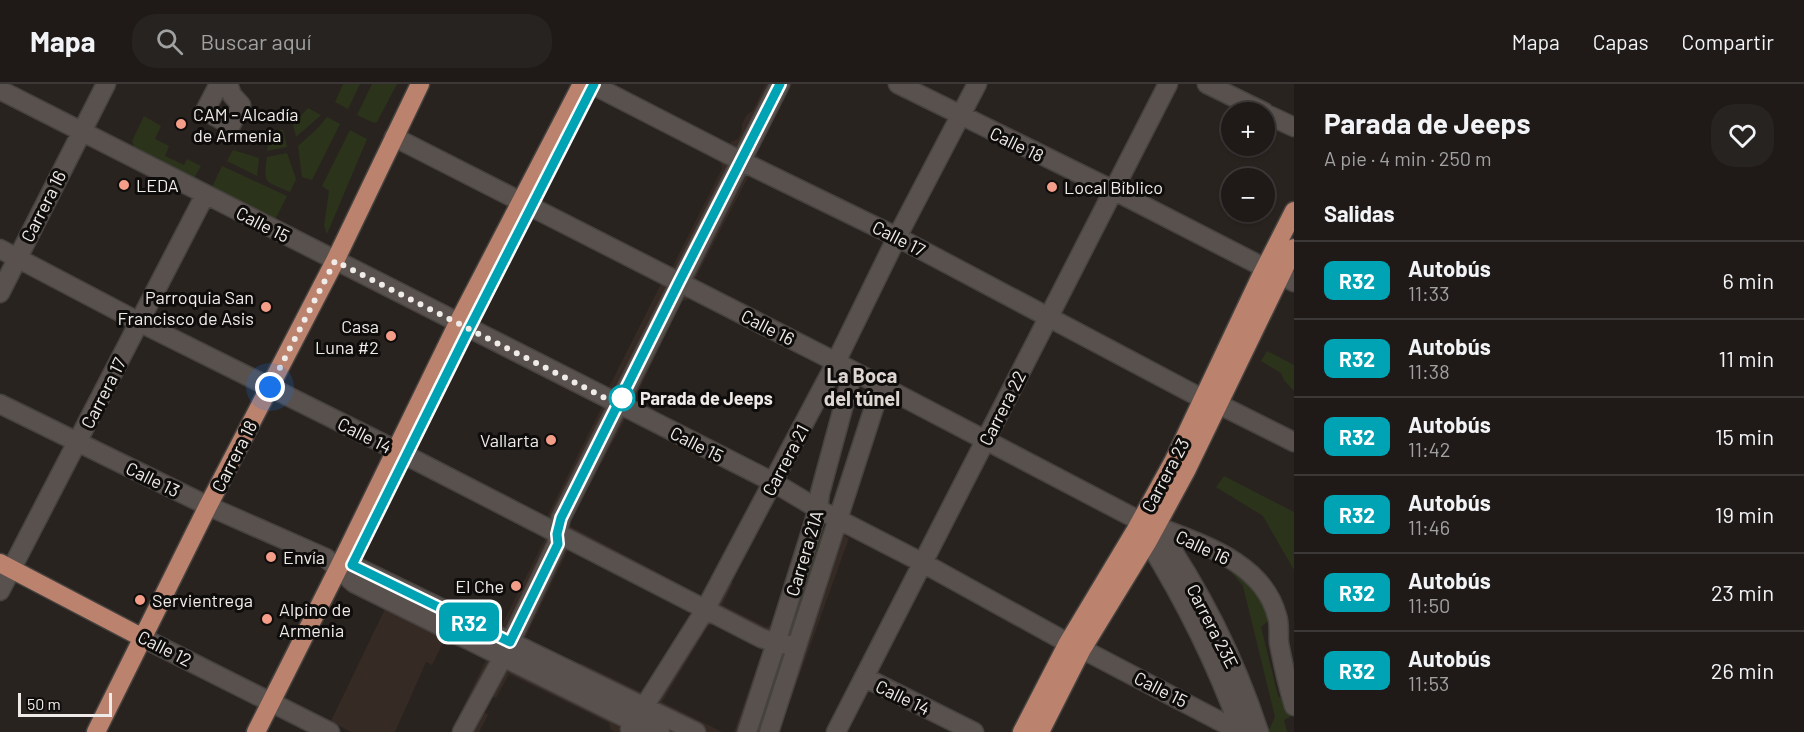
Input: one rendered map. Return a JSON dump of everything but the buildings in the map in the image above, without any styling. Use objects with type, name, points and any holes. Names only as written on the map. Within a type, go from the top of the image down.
[{"type":"main road","name":"Carrera 18","points":[[96,732],[208,506],[335,261],[420,84]]},
{"type":"main road","points":[[256,732],[458,323],[582,84]]},
{"type":"main road","name":"Carrera 23","points":[[1280,275],[1294,211]]},
{"type":"main road","name":"Carrera 23","points":[[1022,732],[1148,529],[1174,460],[1211,401],[1294,248]]},
{"type":"main road","name":"Calle 12","points":[[6,566],[143,638]]},
{"type":"main road","name":"Carrera 23","points":[[1040,732],[1075,646]]},
{"type":"street","name":"Carrera 16","points":[[0,293],[106,84]]},
{"type":"street","points":[[219,84],[204,111],[231,125],[241,105],[232,95],[228,84]]},
{"type":"street","name":"Calle 17","points":[[591,84],[897,237],[1048,317],[1294,442]]},
{"type":"street","points":[[462,732],[507,650],[558,544],[557,534],[561,518],[780,84]]},
{"type":"street","name":"Calle 18","points":[[898,84],[1280,275]]},
{"type":"street","name":"Carrera 21","points":[[636,720],[705,610],[836,362],[976,84]]},
{"type":"street","name":"Carrera 22","points":[[837,732],[1168,84]]},
{"type":"street","points":[[1207,84],[1242,102]]},
{"type":"street","name":"Calle 15","points":[[0,90],[84,125],[105,144],[773,482],[1075,646],[1240,730]]},
{"type":"street","points":[[1275,118],[1294,127]]},
{"type":"street","name":"Calle 16","points":[[394,136],[986,440],[1148,529],[1229,557],[1261,584],[1271,600],[1286,615]]},
{"type":"street","name":"Carrera 17","points":[[0,591],[6,566],[77,443],[205,195]]},
{"type":"street","name":"Calle 14","points":[[0,249],[761,638],[797,646]]},
{"type":"street","name":"Carrera 21A","points":[[747,732],[818,508],[853,371]]},
{"type":"street","name":"Carrera 21A","points":[[769,732],[881,386]]},
{"type":"street","name":"Calle 13","points":[[0,404],[208,506],[326,558],[507,650],[628,719],[636,720]]},
{"type":"street","name":"Carrera 23E","points":[[1148,529],[1161,561],[1215,665],[1240,730]]},
{"type":"street","name":"Carrera 23E","points":[[1148,529],[1174,551],[1230,654],[1259,732]]},
{"type":"street","points":[[1286,615],[1279,642],[1294,706]]},
{"type":"street","name":"Calle 12","points":[[143,638],[330,732]]},
{"type":"street","name":"Calle 14","points":[[864,678],[974,732]]},
{"type":"street","points":[[636,720],[660,732]]},
{"type":"street","points":[[636,720],[696,732]]},
{"type":"shaded area","points":[[766,84],[792,84],[756,155],[759,156],[695,279],[697,280],[687,300],[682,301],[623,423],[568,525],[704,597],[717,574],[733,583],[722,605],[766,627],[772,625],[808,519],[849,538],[779,732],[734,732],[763,649],[714,624],[708,626],[662,702],[722,732],[614,732],[609,723],[509,674],[496,698],[492,696],[484,712],[488,715],[479,732],[451,732],[487,658],[444,641],[432,665],[426,662],[395,732],[351,732],[331,721],[386,607],[499,631],[547,535],[540,531],[602,407],[600,405],[722,169],[720,159],[731,142],[738,139],[742,124],[753,110]],"holes":[[[568,550],[693,612],[643,693],[581,663],[579,669],[528,644],[525,638]]]},
{"type":"green space","points":[[343,84],[360,84],[348,109],[335,102]]},
{"type":"green space","points":[[372,84],[397,84],[377,122],[374,123],[357,115]]},
{"type":"green space","points":[[308,108],[321,115],[296,137],[293,124]]},
{"type":"green space","points":[[144,116],[161,126],[155,139],[169,146],[165,156],[184,165],[187,159],[201,166],[194,178],[134,147],[132,141]]},
{"type":"green space","points":[[327,117],[340,124],[312,180],[302,177],[298,146]]},
{"type":"green space","points":[[271,130],[283,130],[287,147],[267,151]]},
{"type":"green space","points":[[350,130],[367,139],[327,234],[324,226],[329,191],[322,186]]},
{"type":"green space","points":[[233,150],[259,158],[257,176],[227,161]]},
{"type":"green space","points":[[287,153],[296,179],[290,192],[268,181],[265,173],[267,157]]},
{"type":"green space","points":[[222,166],[287,196],[275,220],[212,187]]},
{"type":"green space","points":[[1267,351],[1294,365],[1294,391],[1281,373],[1261,361]]},
{"type":"green space","points":[[1224,476],[1294,512],[1294,570],[1263,516],[1216,487]]},
{"type":"green space","points":[[818,529],[826,532],[793,634],[785,632]]},
{"type":"green space","points":[[1226,566],[1244,576],[1254,588],[1265,609],[1268,621],[1261,627],[1278,696],[1286,702],[1290,717],[1284,720],[1287,732],[1268,732],[1275,717],[1243,586]]},
{"type":"bus line","name":"R32","points":[[594,84],[352,565],[510,642],[558,544],[557,534],[561,518],[780,84]]},
{"type":"place","name":"CAM - Alcadía de Armenia","points":[[181,124]]},
{"type":"place","name":"LEDA","points":[[124,185]]},
{"type":"place","name":"Local Bíblico","points":[[1052,187]]},
{"type":"place","name":"Parroquia San Francisco de Asis","points":[[266,307]]},
{"type":"place","name":"Casa Luna #2","points":[[391,336]]},
{"type":"place","name":"Parada de Jeeps","points":[[622,398]]},
{"type":"place","name":"Vallarta","points":[[551,440]]},
{"type":"place","name":"Envía","points":[[271,557]]},
{"type":"place","name":"El Che","points":[[516,586]]},
{"type":"place","name":"Servientrega","points":[[140,600]]},
{"type":"place","name":"Alpino de Armenia","points":[[267,619]]},
{"type":"district","name":"La Boca del túnel","points":[[862,386]]},
{"type":"route","points":[[270,387],[335,261],[619,405],[622,398]]}]
